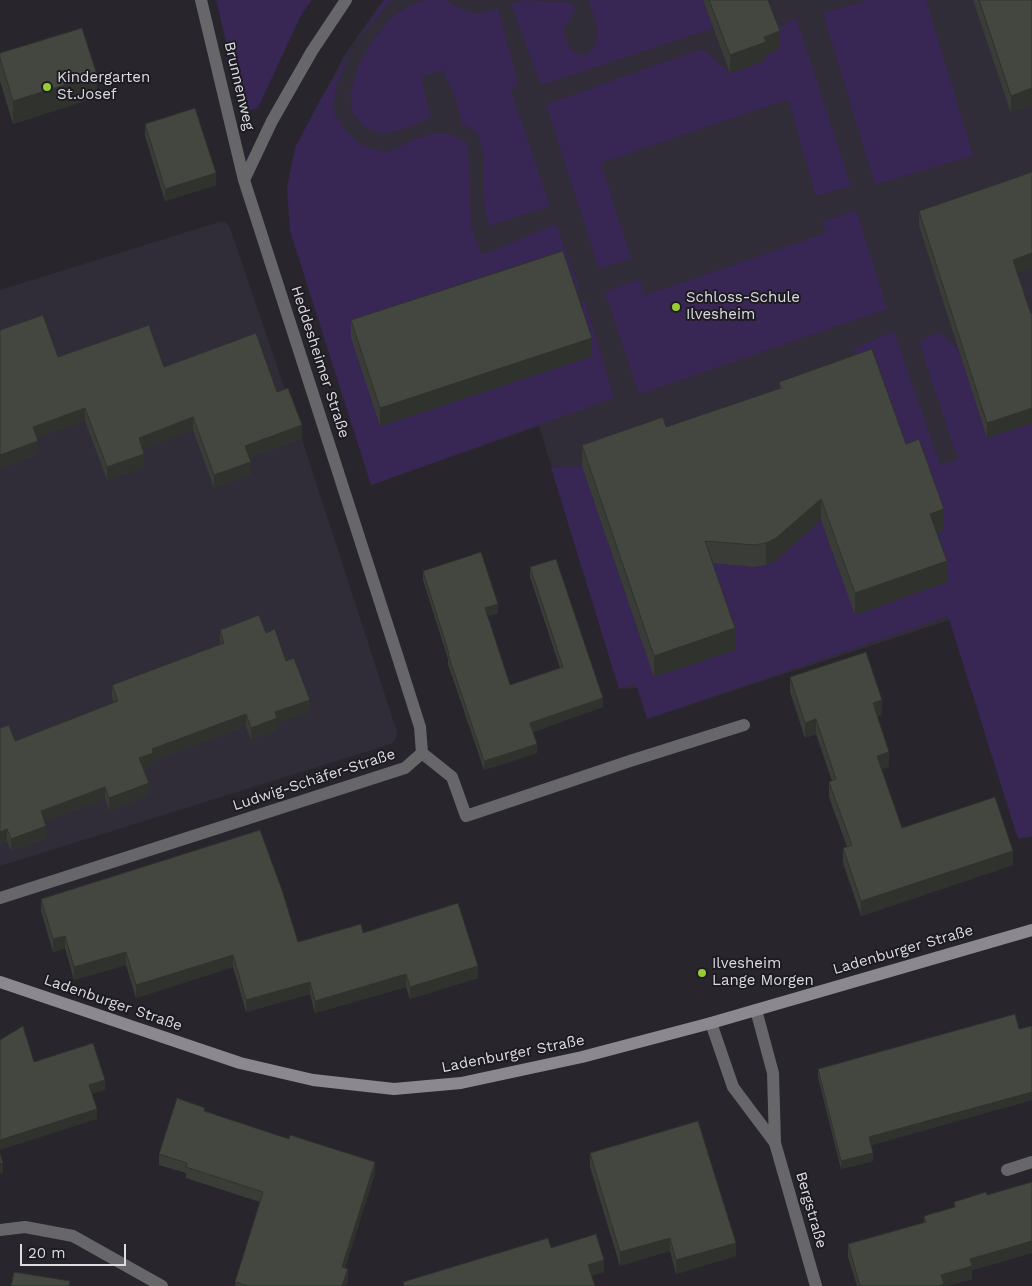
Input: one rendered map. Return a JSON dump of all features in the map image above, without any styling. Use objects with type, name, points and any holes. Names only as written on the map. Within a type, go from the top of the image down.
[{"type":"main road","name":"Ladenburger Straße","points":[[0,982],[240,1063],[313,1080],[394,1089],[461,1083],[582,1057],[711,1023],[1032,930]]},
{"type":"street","name":"Brunnenweg","points":[[201,0],[244,180]]},
{"type":"street","points":[[244,180],[272,121],[312,51],[346,0]]},
{"type":"street","name":"Heddesheimer Straße","points":[[244,180],[420,727],[422,753]]},
{"type":"street","points":[[422,753],[452,777],[466,816],[744,725]]},
{"type":"street","name":"Ludwig-Schäfer-Straße","points":[[0,898],[405,768],[422,753]]},
{"type":"street","name":"Bergstraße","points":[[756,1010],[773,1073],[775,1143],[816,1286]]},
{"type":"street","name":"Bergstraße","points":[[711,1023],[734,1088],[775,1143]]},
{"type":"street","points":[[1007,1170],[1032,1162]]},
{"type":"street","points":[[0,1230],[25,1227],[73,1236],[162,1286]]},
{"type":"shaded area","points":[[216,0],[312,0],[301,15],[258,108],[243,112]]},
{"type":"shaded area","name":"Schloss-Schule Ilvesheim","points":[[383,0],[1032,0],[1032,837],[1018,839],[950,620],[649,718],[637,688],[620,689],[539,426],[371,485],[287,188],[295,148],[345,54]]},
{"type":"shaded area","points":[[384,0],[391,0],[354,45]]},
{"type":"shaded area","points":[[425,0],[445,0],[477,14],[498,9],[518,82],[511,91],[550,206],[489,226],[485,210],[483,181],[484,152],[477,132],[462,124],[456,100],[443,70],[421,76],[431,118],[400,130],[381,134],[363,126],[352,111],[350,94],[359,65],[372,41],[392,17],[408,6]]},
{"type":"shaded area","points":[[522,0],[568,2],[576,9],[563,30],[570,50],[584,56],[596,46],[597,28],[589,0],[703,0],[713,28],[541,85],[511,4]]},
{"type":"shaded area","points":[[868,0],[926,0],[973,155],[875,185],[823,13]]},
{"type":"shaded area","points":[[796,17],[851,186],[816,196],[788,99],[601,163],[631,258],[599,269],[546,104],[702,49],[730,73],[765,60],[764,55],[774,32]]},
{"type":"shaded area","points":[[354,45],[336,86],[333,111],[343,128],[356,141],[372,149],[389,152],[412,140],[431,134],[448,133],[468,143],[471,228],[482,255],[556,224],[579,287],[380,425],[592,356],[576,306],[585,301],[614,398],[371,485],[290,231],[287,188],[295,148],[320,100]]},
{"type":"shaded area","points":[[856,210],[887,309],[639,394],[605,292],[639,279],[645,295],[826,233],[822,222]]},
{"type":"shaded area","points":[[219,222],[226,222],[230,228],[302,439],[397,732],[396,739],[391,744],[0,866],[0,290]]},
{"type":"shaded area","points":[[894,331],[940,465],[958,459],[919,342],[939,332],[958,349],[987,438],[1032,423],[1032,836],[1018,839],[948,616],[647,719],[636,684],[619,689],[551,468],[582,466],[654,677],[682,494],[742,566],[766,565],[776,560],[789,548],[788,543],[799,539],[775,466],[798,457],[856,614],[906,466],[853,349]]},
{"type":"building","points":[[709,0],[768,0],[780,31],[764,37],[766,42],[730,55]]},
{"type":"building","points":[[979,0],[1032,0],[1032,88],[1011,96]]},
{"type":"building","points":[[82,28],[97,75],[13,101],[0,53]]},
{"type":"building","points":[[195,108],[216,173],[165,189],[145,124]]},
{"type":"building","points":[[1032,172],[1032,253],[1013,260],[1032,313],[1032,408],[987,423],[919,211]]},
{"type":"building","points":[[563,251],[592,338],[380,408],[351,320]]},
{"type":"building","points":[[43,315],[58,357],[149,325],[164,367],[256,333],[277,392],[288,388],[302,425],[245,446],[251,462],[214,475],[193,417],[139,438],[144,454],[107,467],[85,408],[33,427],[38,441],[0,455],[0,330]]},
{"type":"building","points":[[872,349],[906,444],[919,439],[944,509],[930,514],[947,561],[855,593],[821,499],[776,538],[766,543],[754,545],[705,541],[735,628],[654,656],[582,445],[663,417],[666,427],[781,388],[779,382]]},
{"type":"building","points":[[481,552],[498,604],[485,608],[510,685],[563,667],[530,567],[556,559],[603,698],[530,723],[537,744],[484,761],[448,654],[423,571]]},
{"type":"building","points":[[259,615],[266,633],[275,629],[286,661],[294,658],[310,700],[275,712],[277,718],[251,728],[246,714],[152,749],[153,753],[139,758],[149,783],[109,798],[105,787],[41,811],[46,826],[11,839],[7,829],[0,832],[0,728],[9,725],[15,741],[118,701],[112,685],[224,643],[220,630]]},
{"type":"building","points":[[866,652],[882,700],[873,703],[889,752],[877,756],[902,828],[995,797],[1013,851],[861,901],[843,848],[852,845],[829,782],[836,779],[816,719],[805,723],[790,677]]},
{"type":"building","points":[[260,830],[282,890],[298,942],[361,924],[363,933],[458,903],[478,966],[410,987],[406,974],[315,1001],[310,982],[246,1000],[233,955],[136,985],[126,952],[74,967],[65,936],[53,939],[41,899]]},
{"type":"building","points":[[1015,1014],[1019,1029],[1032,1026],[1032,1092],[869,1137],[873,1153],[841,1161],[818,1069]]},
{"type":"building","points":[[23,1026],[34,1062],[93,1043],[105,1080],[89,1085],[97,1109],[0,1140],[0,1040]]},
{"type":"building","points":[[177,1098],[205,1108],[204,1111],[289,1139],[290,1135],[375,1162],[342,1267],[348,1269],[342,1286],[248,1286],[235,1282],[263,1192],[186,1167],[187,1163],[159,1154]]},
{"type":"building","points":[[698,1121],[736,1243],[676,1260],[670,1238],[620,1252],[590,1153]]},
{"type":"building","points":[[0,1153],[3,1163],[0,1164]]},
{"type":"building","points":[[1032,1182],[1032,1241],[970,1259],[972,1266],[941,1275],[944,1284],[938,1286],[860,1286],[848,1244],[926,1222],[924,1216],[955,1207],[954,1202],[986,1192],[987,1195]]},
{"type":"building","points":[[596,1234],[604,1260],[588,1265],[595,1286],[404,1286],[403,1282],[548,1238],[551,1248]]},
{"type":"building","points":[[14,1272],[70,1281],[69,1286],[11,1286]]},
{"type":"place","name":"Kindergarten St.Josef","points":[[47,87]]},
{"type":"place","name":"Schloss-Schule Ilvesheim","points":[[676,307]]},
{"type":"place","name":"Ilvesheim Lange Morgen","points":[[702,973]]}]
